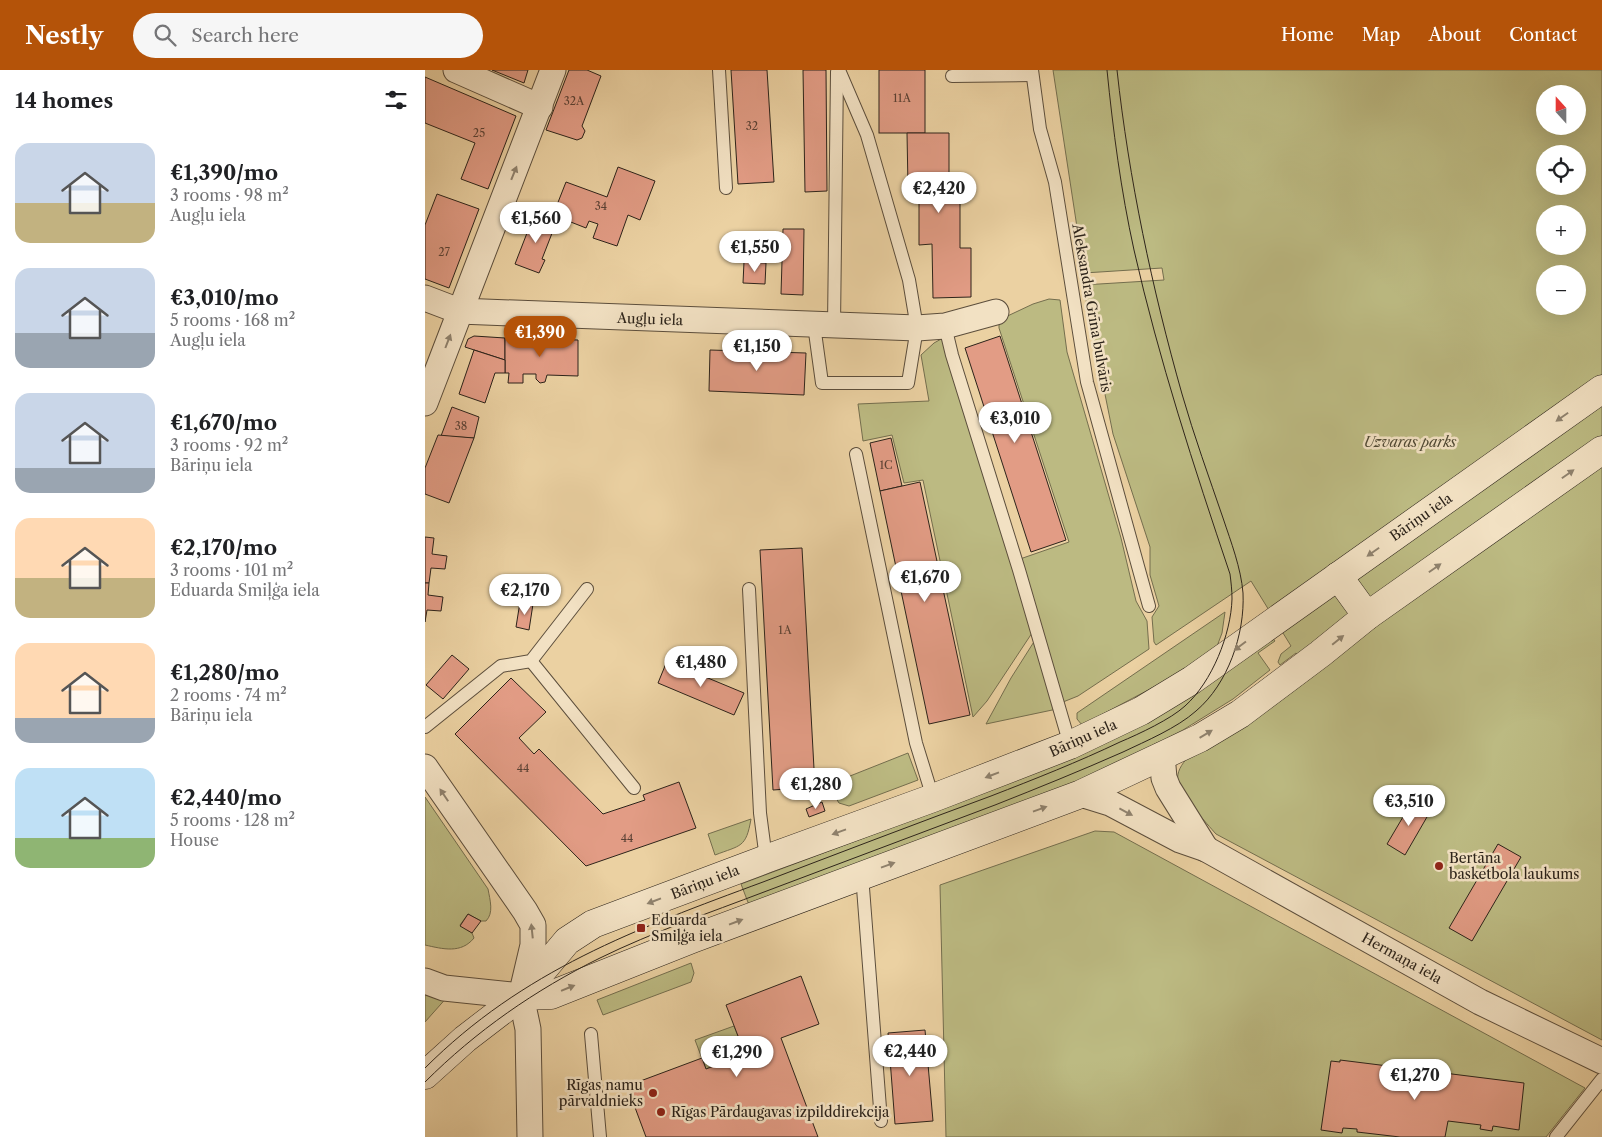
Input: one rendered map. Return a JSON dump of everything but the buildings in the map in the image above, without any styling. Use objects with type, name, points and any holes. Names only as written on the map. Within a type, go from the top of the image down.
[{"type":"street","points":[[456,70],[540,107]]},
{"type":"street","points":[[425,403],[553,70]]},
{"type":"street","name":"Augļu iela","points":[[425,298],[459,311],[824,326],[917,328],[945,326],[996,312]]},
{"type":"street","name":"Bāriņu iela","points":[[425,1075],[465,1039],[521,996],[567,941],[593,924],[1070,745],[1141,711],[1192,680],[1602,389]]},
{"type":"street","points":[[425,981],[444,988],[521,996],[551,995],[692,939],[1081,794],[1201,738],[1240,714],[1367,616],[1602,450]]},
{"type":"street","points":[[1338,576],[1367,616]]},
{"type":"street","name":"Hermaņa iela","points":[[1162,755],[1164,778],[1168,788],[1206,849]]},
{"type":"street","points":[[425,767],[533,925],[533,944],[521,996],[528,1029],[530,1137]]},
{"type":"street","name":"Hermaņa iela","points":[[1081,794],[1110,803],[1179,840],[1206,849],[1480,1002],[1602,1061]]},
{"type":"lane","points":[[719,70],[727,188]]},
{"type":"lane","points":[[838,70],[867,135],[909,280],[917,328],[908,383],[823,383],[824,326],[838,70]]},
{"type":"lane","points":[[952,76],[1032,73]]},
{"type":"lane","name":"Aleksandra Grīna bulvāris","points":[[1032,73],[1040,129],[1055,182],[1087,382],[1149,606]]},
{"type":"lane","points":[[945,326],[952,355],[1019,570],[1070,745]]},
{"type":"lane","points":[[856,454],[916,743],[933,798]]},
{"type":"lane","points":[[749,589],[759,813],[766,859]]},
{"type":"lane","points":[[425,727],[501,666],[531,661],[587,590]]},
{"type":"lane","points":[[531,661],[634,788]]},
{"type":"lane","points":[[862,875],[881,1121]]},
{"type":"lane","points":[[591,1034],[601,1137]]},
{"type":"lane","points":[[1556,1137],[1602,1079]]},
{"type":"green space","name":"Uzvaras parks","points":[[1053,70],[1602,70],[1602,1040],[1216,834],[1180,788],[1178,775],[1188,757],[1310,673],[1296,653],[1280,665],[1278,662],[1281,654],[1291,646],[1251,581],[1156,645],[1154,642],[1152,617],[1159,606],[1150,575],[1150,547],[1113,434],[1083,285],[1164,280],[1162,268],[1084,273]]},
{"type":"green space","points":[[1049,299],[1060,300],[1067,352],[1121,538],[1136,601],[1147,621],[1149,649],[1078,696],[1063,702],[1020,559],[1069,542],[999,328],[999,320],[1033,304]]},
{"type":"green space","points":[[943,338],[1034,630],[987,701],[973,717],[923,480],[904,483],[892,435],[863,441],[858,404],[929,401],[921,355],[934,343]]},
{"type":"green space","points":[[1225,612],[1222,633],[1216,649],[1169,679],[1082,725],[1077,719],[1077,713]]},
{"type":"green space","points":[[1271,636],[1275,641],[1258,653],[1270,670],[1233,699],[1183,730],[1076,784],[749,905],[741,884],[983,793]]},
{"type":"green space","points":[[1037,637],[1057,709],[986,724],[1011,678]]},
{"type":"green space","points":[[908,753],[918,780],[849,806],[839,803],[834,795],[834,790],[845,778]]},
{"type":"green space","points":[[425,797],[488,889],[491,906],[488,918],[486,921],[481,921],[468,914],[460,925],[472,933],[474,938],[469,943],[458,948],[445,949],[425,945]]},
{"type":"green space","points":[[751,819],[747,835],[741,844],[715,855],[708,834]]},
{"type":"green space","points":[[1095,831],[1114,832],[1585,1088],[1546,1137],[946,1137],[940,885]]},
{"type":"green space","points":[[691,963],[694,973],[691,982],[603,1015],[597,1000]]},
{"type":"green space","points":[[425,986],[449,995],[425,1022]]},
{"type":"green space","points":[[734,1026],[745,1054],[706,1069],[695,1040]]},
{"type":"tram line","points":[[425,1068],[462,1034],[501,1004],[542,978],[583,956],[670,917],[991,796],[1088,756],[1145,731],[1172,716],[1185,706],[1204,684],[1218,657],[1228,627],[1232,599],[1230,574],[1203,494],[1154,332],[1129,228],[1121,183],[1107,70]]},
{"type":"tram line","points":[[425,1082],[444,1063],[507,1013],[552,984],[600,958],[681,923],[995,805],[1123,752],[1180,723],[1196,711],[1217,687],[1232,657],[1241,625],[1243,609],[1242,584],[1232,546],[1187,410],[1151,274],[1128,152],[1117,70]]},
{"type":"place","name":"Bertāna basketbola laukums","points":[[1439,866]]},
{"type":"place","name":"Eduarda Smiļģa iela","points":[[641,928]]},
{"type":"place","name":"Rīgas namu pārvaldnieks","points":[[653,1093]]},
{"type":"place","name":"Rīgas Pārdaugavas izpilddirekcija","points":[[661,1112]]}]
